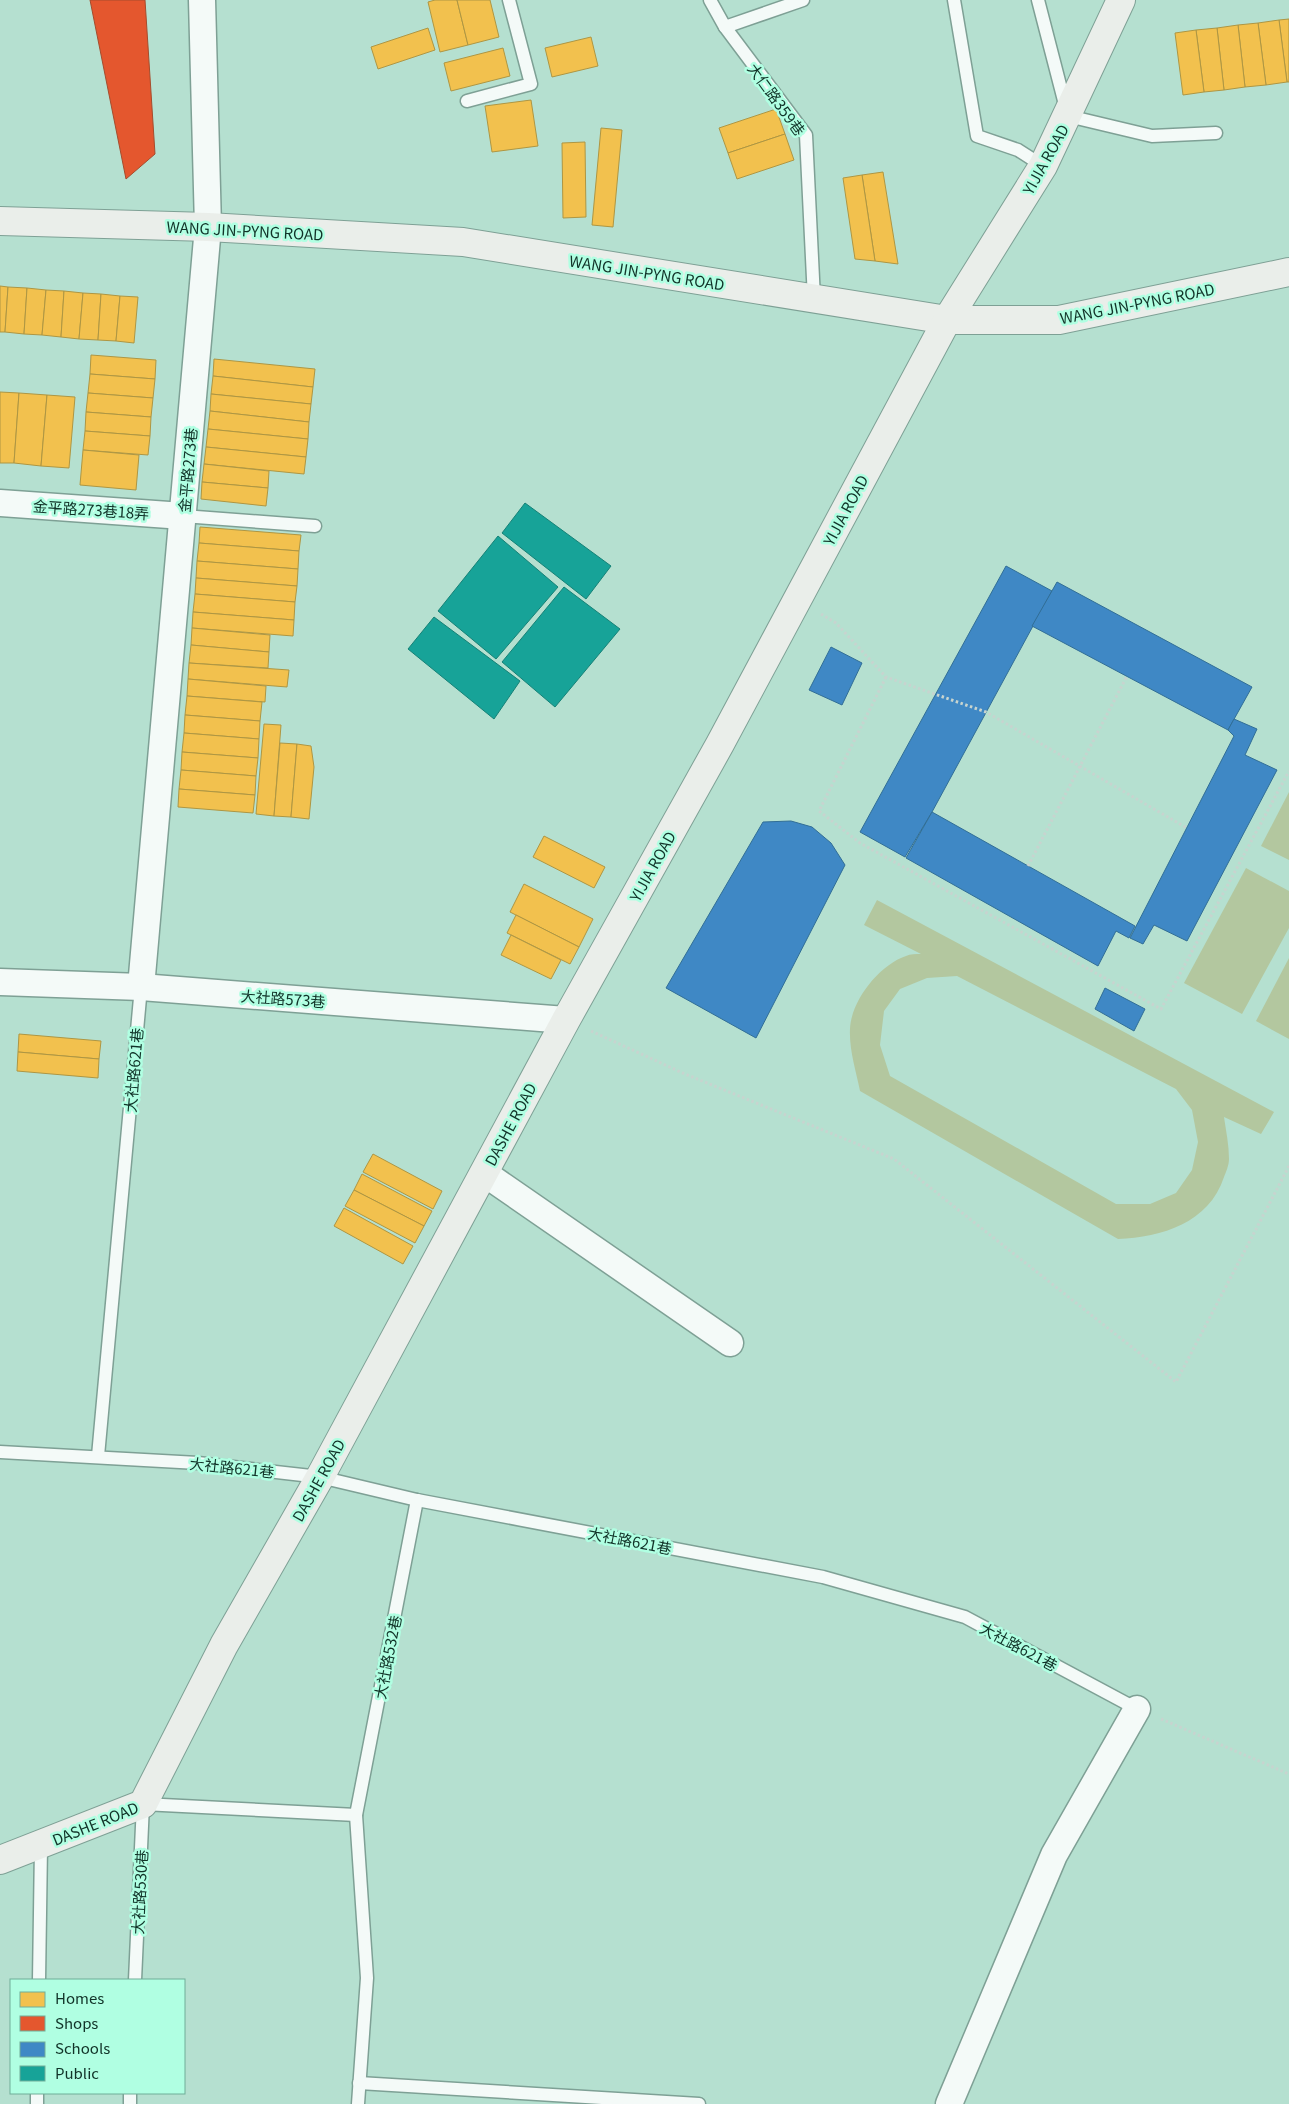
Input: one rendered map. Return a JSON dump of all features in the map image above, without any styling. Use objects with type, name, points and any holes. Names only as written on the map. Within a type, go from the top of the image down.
[{"type":"street","name":"金平路273巷","points":[[165,713],[208,227],[202,0]]},
{"type":"street","name":"YIJIA ROAD","points":[[566,1020],[720,744],[947,320],[1043,166],[1121,0]]},
{"type":"street","name":"WANG JIN-PYNG ROAD","points":[[0,221],[208,227],[464,242],[947,320],[1059,320],[1289,272]]},
{"type":"street","name":"金平路273巷18弄","points":[[0,502],[183,516]]},
{"type":"street","name":"大社路621巷","points":[[141,987],[165,713]]},
{"type":"street","name":"大社路573巷","points":[[0,982],[141,987],[566,1020]]},
{"type":"street","name":"DASHE ROAD","points":[[0,1860],[41,1846],[59,1836],[143,1804],[224,1645],[320,1477],[566,1020]]},
{"type":"street","points":[[484,1173],[730,1343]]},
{"type":"street","points":[[949,2104],[1054,1855],[1137,1710]]},
{"type":"lane","points":[[466,101],[531,84],[509,0]]},
{"type":"lane","name":"大仁路359巷","points":[[710,0],[725,27],[806,135],[814,299]]},
{"type":"lane","points":[[725,27],[803,0]]},
{"type":"lane","points":[[954,0],[977,136],[1018,150],[1043,166]]},
{"type":"lane","points":[[1038,0],[1068,116],[1152,136],[1216,133]]},
{"type":"lane","points":[[183,516],[315,526]]},
{"type":"lane","name":"大社路621巷","points":[[98,1456],[141,987]]},
{"type":"lane","name":"大社路621巷","points":[[0,1452],[198,1462],[320,1477],[418,1500],[823,1577],[965,1617],[1137,1710]]},
{"type":"lane","name":"大社路532巷","points":[[358,2104],[367,1978],[356,1815],[418,1500]]},
{"type":"lane","points":[[143,1804],[356,1815]]},
{"type":"lane","name":"大社路530巷","points":[[135,1979],[143,1804]]},
{"type":"lane","points":[[39,1979],[41,1846]]},
{"type":"lane","points":[[359,2083],[699,2104]]},
{"type":"path","points":[[797,600],[836,622],[886,677],[986,712],[1187,828]]},
{"type":"path","points":[[1028,866],[1127,676]]},
{"type":"path","points":[[886,677],[819,811],[860,843],[1161,1009],[1289,771]]},
{"type":"path","points":[[566,1020],[685,1074],[894,1159],[1176,1382],[1289,1166]]},
{"type":"path","points":[[1137,1710],[1289,1774]]},
{"type":"green space","points":[[1289,792],[1289,860],[1261,846]]},
{"type":"green space","points":[[1246,868],[1289,891],[1289,928],[1242,1014],[1184,983]]},
{"type":"green space","points":[[877,900],[1274,1112],[1261,1134],[1224,1117],[1229,1159],[1228,1166],[1217,1193],[1207,1206],[1195,1216],[1167,1231],[1135,1238],[1118,1239],[860,1091],[850,1037],[855,1007],[868,985],[886,967],[908,955],[921,954],[864,925]],"holes":[[[957,976],[1176,1089],[1192,1110],[1198,1142],[1192,1170],[1176,1193],[1150,1204],[1116,1204],[890,1076],[880,1045],[884,1011],[900,989],[927,978]]]},
{"type":"green space","points":[[1289,958],[1289,1039],[1256,1021]]},
{"type":"building: Homes","points":[[435,0],[457,0],[468,45],[440,52],[428,2]]},
{"type":"building: Homes","points":[[457,0],[490,0],[499,37],[468,45]]},
{"type":"building: Homes","points":[[1289,19],[1289,82],[1287,82],[1279,20]]},
{"type":"building: Homes","points":[[1279,20],[1287,82],[1266,85],[1258,23]]},
{"type":"building: Homes","points":[[1258,23],[1266,85],[1245,87],[1238,25]]},
{"type":"building: Homes","points":[[1238,25],[1245,87],[1224,90],[1217,28]]},
{"type":"building: Homes","points":[[428,28],[435,50],[378,69],[371,47]]},
{"type":"building: Homes","points":[[1217,28],[1224,90],[1204,92],[1196,30]]},
{"type":"building: Homes","points":[[1196,30],[1204,92],[1183,95],[1175,33]]},
{"type":"building: Homes","points":[[591,37],[598,66],[552,77],[545,48]]},
{"type":"building: Homes","points":[[503,48],[510,76],[451,91],[444,63]]},
{"type":"building: Homes","points":[[531,100],[538,146],[492,152],[485,106]]},
{"type":"building: Homes","points":[[776,109],[785,134],[728,153],[719,128]]},
{"type":"building: Homes","points":[[601,128],[622,130],[613,227],[592,225]]},
{"type":"building: Homes","points":[[785,134],[794,160],[737,179],[728,153]]},
{"type":"building: Homes","points":[[585,142],[586,217],[563,218],[562,143]]},
{"type":"building: Homes","points":[[883,172],[898,264],[875,261],[862,175]]},
{"type":"building: Homes","points":[[862,175],[875,261],[855,259],[843,178]]},
{"type":"building: Homes","points":[[0,286],[8,287],[5,332],[0,332]]},
{"type":"building: Homes","points":[[8,287],[27,288],[24,334],[5,332]]},
{"type":"building: Homes","points":[[27,288],[46,290],[42,335],[24,334]]},
{"type":"building: Homes","points":[[46,290],[64,291],[61,337],[42,335]]},
{"type":"building: Homes","points":[[64,291],[83,293],[79,339],[61,337]]},
{"type":"building: Homes","points":[[83,293],[101,294],[98,340],[79,339]]},
{"type":"building: Homes","points":[[101,294],[120,296],[116,341],[98,340]]},
{"type":"building: Homes","points":[[120,296],[138,297],[134,343],[116,341]]},
{"type":"building: Homes","points":[[91,355],[156,360],[155,379],[90,374]]},
{"type":"building: Homes","points":[[214,359],[315,369],[313,387],[213,376]]},
{"type":"building: Homes","points":[[90,374],[155,379],[153,398],[88,393]]},
{"type":"building: Homes","points":[[213,376],[313,387],[311,404],[211,394]]},
{"type":"building: Homes","points":[[0,392],[19,393],[14,463],[0,463]]},
{"type":"building: Homes","points":[[19,393],[47,395],[41,466],[14,463]]},
{"type":"building: Homes","points":[[88,393],[153,398],[151,417],[86,412]]},
{"type":"building: Homes","points":[[211,394],[311,404],[309,422],[210,411]]},
{"type":"building: Homes","points":[[47,395],[75,397],[69,468],[41,466]]},
{"type":"building: Homes","points":[[210,411],[309,422],[308,439],[208,429]]},
{"type":"building: Homes","points":[[86,412],[151,417],[150,436],[85,431]]},
{"type":"building: Homes","points":[[208,429],[308,439],[306,457],[206,447]]},
{"type":"building: Homes","points":[[85,431],[150,436],[148,455],[83,450]]},
{"type":"building: Homes","points":[[206,447],[306,457],[304,474],[204,464]]},
{"type":"building: Homes","points":[[83,450],[139,455],[136,490],[80,485]]},
{"type":"building: Homes","points":[[204,464],[269,471],[268,488],[202,482]]},
{"type":"building: Homes","points":[[202,482],[268,488],[266,506],[201,499]]},
{"type":"building: Homes","points":[[200,527],[301,535],[299,551],[199,543]]},
{"type":"building: Homes","points":[[199,543],[299,551],[298,569],[197,561]]},
{"type":"building: Homes","points":[[197,561],[298,569],[297,586],[196,578]]},
{"type":"building: Homes","points":[[196,578],[297,586],[295,602],[195,594]]},
{"type":"building: Homes","points":[[195,594],[295,602],[294,620],[193,612]]},
{"type":"building: Homes","points":[[193,612],[294,620],[293,636],[192,628]]},
{"type":"building: Homes","points":[[192,628],[270,635],[269,652],[191,645]]},
{"type":"building: Homes","points":[[191,645],[269,652],[268,668],[189,663]]},
{"type":"building: Homes","points":[[189,663],[289,670],[287,687],[188,679]]},
{"type":"building: Homes","points":[[188,679],[266,686],[265,702],[187,696]]},
{"type":"building: Homes","points":[[187,696],[262,702],[260,721],[185,715]]},
{"type":"building: Homes","points":[[185,715],[260,721],[259,739],[184,733]]},
{"type":"building: Homes","points":[[264,724],[281,725],[274,816],[256,814]]},
{"type":"building: Homes","points":[[184,733],[259,739],[258,758],[182,752]]},
{"type":"building: Homes","points":[[280,743],[297,744],[291,817],[274,816]]},
{"type":"building: Homes","points":[[297,744],[311,746],[314,767],[309,819],[291,817]]},
{"type":"building: Homes","points":[[182,752],[258,758],[256,776],[181,770]]},
{"type":"building: Homes","points":[[181,770],[256,776],[255,795],[179,789]]},
{"type":"building: Homes","points":[[179,789],[255,795],[253,813],[178,807]]},
{"type":"building: Homes","points":[[544,836],[605,867],[594,888],[533,857]]},
{"type":"building: Homes","points":[[524,884],[593,919],[579,947],[510,912]]},
{"type":"building: Homes","points":[[516,915],[579,947],[570,964],[507,933]]},
{"type":"building: Homes","points":[[511,935],[561,960],[551,979],[501,955]]},
{"type":"building: Homes","points":[[19,1034],[101,1041],[99,1059],[18,1052]]},
{"type":"building: Homes","points":[[18,1052],[99,1059],[98,1078],[17,1071]]},
{"type":"building: Homes","points":[[373,1154],[442,1191],[433,1209],[363,1172]]},
{"type":"building: Homes","points":[[362,1174],[432,1211],[424,1226],[354,1190]]},
{"type":"building: Homes","points":[[354,1190],[424,1226],[415,1243],[345,1206]]},
{"type":"building: Homes","points":[[344,1208],[413,1246],[403,1264],[334,1226]]},
{"type":"building: Shops","points":[[90,0],[145,0],[155,154],[126,179]]},
{"type":"building: Schools","points":[[1006,566],[1052,591],[932,812],[905,857],[860,832]]},
{"type":"building: Schools","points":[[1057,582],[1252,687],[1228,730],[1032,626]]},
{"type":"building: Schools","points":[[831,647],[862,663],[842,705],[809,690]]},
{"type":"building: Schools","points":[[1234,719],[1257,729],[1245,755],[1277,770],[1187,941],[1154,925],[1143,944],[1130,938],[1234,736],[1228,730]]},
{"type":"building: Schools","points":[[932,812],[1135,926],[1129,938],[1116,931],[1098,966],[906,858]]},
{"type":"building: Schools","points":[[791,821],[812,827],[831,843],[845,865],[756,1038],[666,988],[763,822]]},
{"type":"building: Schools","points":[[1105,988],[1145,1009],[1134,1031],[1095,1009]]},
{"type":"building: Public","points":[[525,503],[611,566],[586,599],[502,533]]},
{"type":"building: Public","points":[[498,536],[558,587],[496,659],[438,611]]},
{"type":"building: Public","points":[[564,587],[620,629],[555,707],[502,662]]},
{"type":"building: Public","points":[[434,617],[520,681],[494,719],[408,649]]}]
